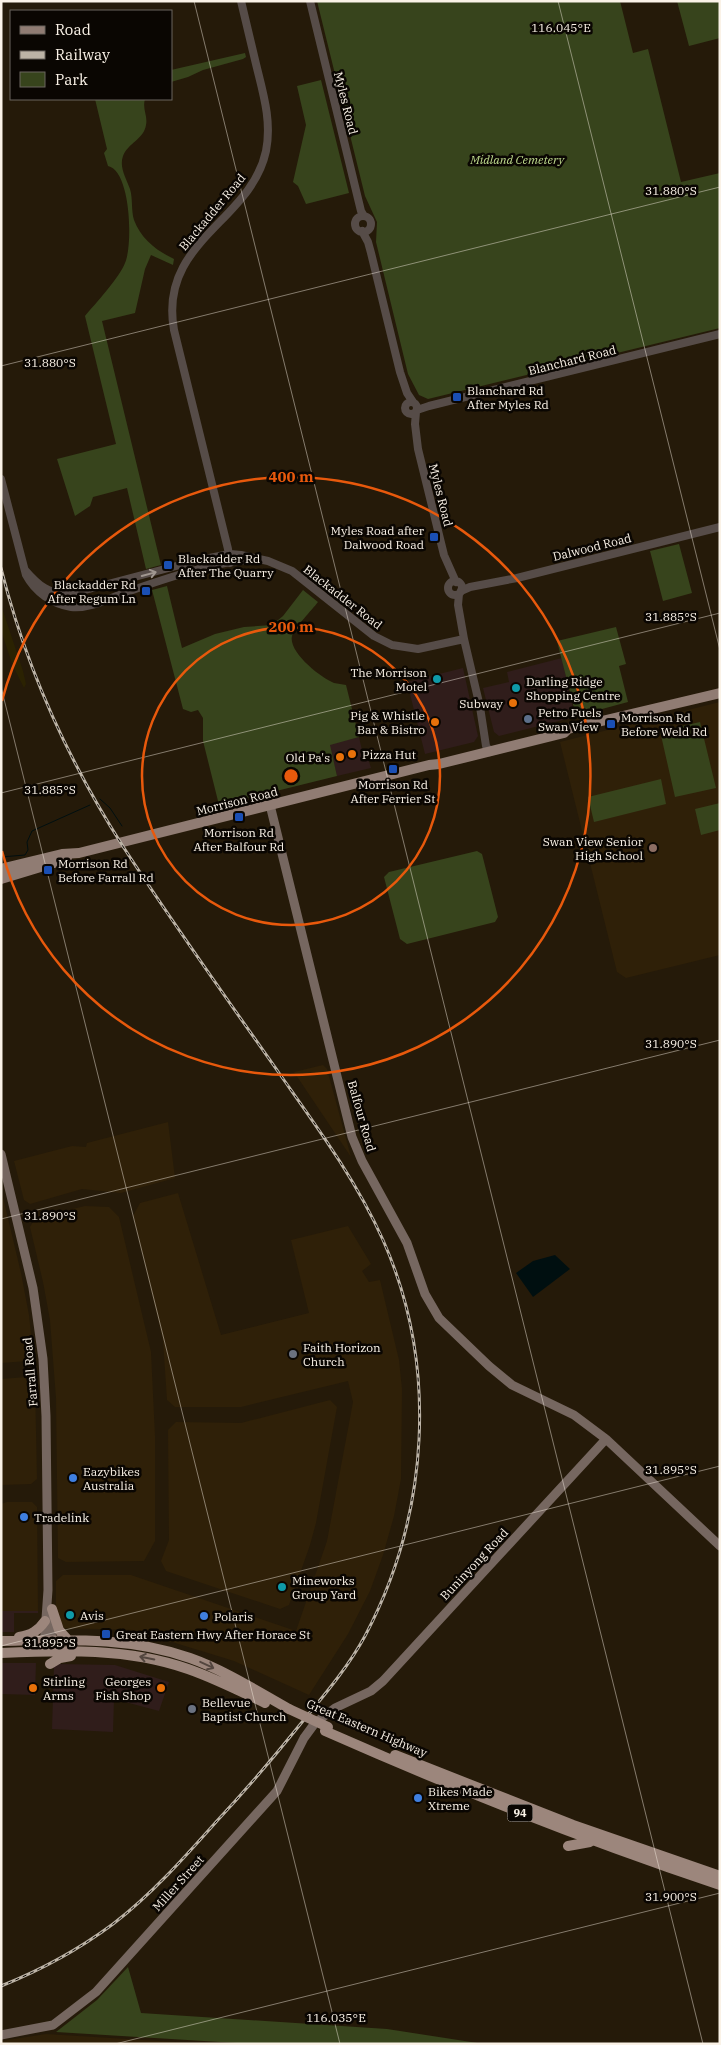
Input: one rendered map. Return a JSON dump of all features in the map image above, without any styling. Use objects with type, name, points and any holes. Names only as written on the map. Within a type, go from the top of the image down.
[{"type":"highway","points":[[52,1610],[59,1630],[68,1640]]},
{"type":"highway","points":[[1,1641],[29,1636],[45,1621]]},
{"type":"highway","name":"Great Eastern Highway","points":[[1,1641],[100,1640],[131,1643],[174,1653],[205,1664],[287,1711]]},
{"type":"highway","name":"Great Eastern Highway","points":[[1,1654],[47,1651],[130,1655],[188,1669],[287,1711],[418,1772],[593,1842],[720,1885]]},
{"type":"highway","points":[[50,1664],[60,1658],[77,1655],[81,1652]]},
{"type":"highway","name":"Great Eastern Highway","points":[[326,1729],[573,1825],[720,1876]]},
{"type":"highway","points":[[568,1846],[580,1842],[593,1842]]},
{"type":"main road","name":"Morrison Road","points":[[1,878],[53,864],[79,853],[429,765],[437,761],[557,735],[568,729],[720,693]]},
{"type":"main road","name":"Balfour Road","points":[[270,805],[352,1137],[362,1161],[407,1243],[425,1294],[440,1318],[500,1376],[585,1424],[604,1438],[720,1546]]},
{"type":"main road","name":"Morrison Road","points":[[1,869],[62,854],[79,853]]},
{"type":"main road","name":"Farrall Road","points":[[1,1154],[33,1288],[43,1359],[46,1416],[48,1592],[45,1621],[47,1651]]},
{"type":"main road","name":"Buninyong Road","points":[[304,1738],[324,1716],[335,1708],[371,1691],[396,1667],[604,1438]]},
{"type":"main road","name":"Farrall Road","points":[[47,1640],[52,1610],[48,1592]]},
{"type":"main road","name":"Miller Street","points":[[1,2035],[49,2026],[66,2016],[96,1992],[277,1790],[304,1738]]},
{"type":"street","name":"Blackadder Road","points":[[230,563],[230,554],[174,330],[172,306],[179,277],[187,260],[254,181],[266,153],[269,133],[267,108],[241,1]]},
{"type":"street","name":"Myles Road","points":[[310,1],[361,215],[356,225],[365,230],[400,372],[413,408],[418,449],[444,555],[456,588],[464,639],[485,731],[484,735],[490,749]]},
{"type":"street","name":"Myles Road","points":[[361,215],[371,222],[365,230]]},
{"type":"street","name":"Blanchard Road","points":[[413,408],[429,406],[720,334]]},
{"type":"street","name":"Blackadder Road","points":[[1,478],[25,570],[32,585],[44,596],[61,604],[72,607],[92,605],[181,575],[241,560],[268,561]]},
{"type":"street","name":"Dalwood Road","points":[[456,588],[517,578],[720,527]]},
{"type":"street","name":"Blackadder Road","points":[[25,570],[44,588],[54,593],[63,594],[230,554],[256,557],[292,571],[374,636],[392,645],[418,649],[464,639]]},
{"type":"street","points":[[178,566],[181,575]]},
{"type":"street","points":[[127,580],[130,591]]},
{"type":"shaded area","points":[[562,658],[575,717],[499,736],[494,732],[483,688],[509,682],[507,672]]},
{"type":"shaded area","points":[[463,668],[478,736],[474,742],[425,754],[407,682]]},
{"type":"shaded area","name":"Swan View Senior High School","points":[[720,702],[720,955],[626,978],[617,972],[560,742]]},
{"type":"shaded area","points":[[359,737],[364,759],[368,758],[371,768],[337,776],[329,744]]},
{"type":"shaded area","points":[[323,1065],[327,1069],[351,1157],[294,1072]]},
{"type":"shaded area","points":[[168,1122],[175,1178],[121,1193],[82,1189],[30,1204],[24,1200],[14,1161],[72,1146],[86,1147],[87,1143]]},
{"type":"shaded area","points":[[1,1189],[21,1273],[29,1315],[33,1354],[27,1361],[1,1363]]},
{"type":"shaded area","points":[[178,1193],[221,1335],[309,1313],[291,1240],[348,1226],[371,1264],[362,1271],[369,1282],[380,1280],[399,1360],[402,1389],[401,1479],[394,1516],[370,1591],[348,1634],[309,1695],[234,1661],[133,1630],[64,1628],[56,1614],[56,1581],[63,1575],[131,1575],[296,1631],[327,1541],[353,1402],[348,1381],[241,1407],[175,1407],[167,1400],[163,1340],[133,1216],[140,1203]]},
{"type":"shaded area","points":[[85,1206],[109,1207],[119,1217],[151,1352],[155,1436],[155,1541],[144,1561],[66,1562],[58,1558],[56,1398],[50,1320],[30,1227],[35,1218]]},
{"type":"shaded area","points":[[555,1255],[570,1269],[533,1297],[516,1273],[533,1261]]},
{"type":"shaded area","points":[[27,1377],[35,1383],[37,1479],[31,1484],[1,1485],[1,1379]]},
{"type":"shaded area","points":[[330,1400],[337,1407],[316,1523],[289,1605],[280,1609],[166,1571],[161,1561],[169,1540],[168,1430],[176,1422],[241,1423]]},
{"type":"shaded area","points":[[7,1502],[32,1502],[37,1507],[38,1611],[1,1611],[1,1504]]},
{"type":"shaded area","points":[[1,1611],[38,1611],[38,1613],[14,1613],[14,1632],[1,1632]]},
{"type":"shaded area","points":[[1,1663],[36,1663],[35,1695],[1,1694]]},
{"type":"shaded area","points":[[57,1664],[115,1665],[169,1682],[159,1711],[114,1699],[113,1732],[52,1729],[54,1666]]},
{"type":"shaded area","points":[[46,2034],[208,2044],[1,2044],[1,2041]]},
{"type":"green space","name":"Midland Cemetery","points":[[317,1],[620,1],[633,53],[648,49],[681,182],[720,173],[720,328],[428,399],[419,395],[408,374],[376,242],[377,222],[365,196]]},
{"type":"green space","points":[[677,1],[720,1],[720,38],[689,46]]},
{"type":"green space","points":[[245,53],[246,57],[172,82],[172,70]]},
{"type":"green space","points":[[321,80],[349,193],[306,204],[298,186],[293,182],[306,125],[297,86]]},
{"type":"green space","points":[[95,100],[145,100],[145,130],[125,152],[122,168],[130,189],[133,216],[137,227],[150,244],[174,259],[173,265],[151,255],[145,269],[135,313],[102,321],[161,565],[146,569],[127,488],[93,497],[90,506],[75,516],[57,459],[116,444],[85,316],[118,276],[128,254],[129,226],[126,194],[116,171],[108,166],[104,153],[107,149]]},
{"type":"green space","points":[[679,544],[692,593],[663,601],[650,551]]},
{"type":"green space","points":[[167,586],[182,648],[215,634],[244,627],[272,625],[283,616],[303,590],[318,602],[294,632],[292,642],[300,657],[321,676],[334,683],[346,685],[359,737],[330,745],[337,776],[219,805],[203,741],[203,718],[198,710],[191,712],[183,709],[152,590]]},
{"type":"green space","points":[[616,627],[626,664],[619,666],[628,702],[576,716],[557,641]]},
{"type":"green space","points":[[700,722],[716,788],[675,797],[660,731]]},
{"type":"green space","points":[[661,779],[666,804],[594,822],[588,797]]},
{"type":"green space","points":[[720,803],[720,830],[701,835],[695,809]]},
{"type":"green space","points":[[477,851],[482,854],[498,917],[495,922],[407,944],[400,939],[384,877],[389,872]]},
{"type":"green space","points":[[128,1967],[141,2013],[387,2029],[484,2044],[253,2044],[56,2032],[97,2000]]},
{"type":"sand","points":[[1,605],[23,671],[26,684],[24,688],[12,664],[1,630]]},
{"type":"waterway","points":[[100,799],[110,808],[122,826]]},
{"type":"waterway","points":[[1,857],[25,855],[28,850],[27,842],[32,831],[90,805]]},
{"type":"railway","points":[[1,568],[11,605],[36,678],[85,782],[124,848],[220,990],[335,1154],[361,1196],[383,1240],[401,1288],[413,1338],[419,1389],[419,1440],[414,1491],[403,1541],[386,1589],[365,1636],[349,1661],[332,1685],[246,1789],[141,1901],[113,1924],[73,1951],[1,1986]]},
{"type":"place","name":"Blanchard Rd After Myles Rd","points":[[457,397]]},
{"type":"place","name":"Myles Road after Dalwood Road","points":[[434,537]]},
{"type":"place","name":"Blackadder Rd After The Quarry","points":[[168,565]]},
{"type":"place","name":"Blackadder Rd After Regum Ln","points":[[146,591]]},
{"type":"place","name":"The Morrison Motel","points":[[437,679]]},
{"type":"place","name":"Darling Ridge Shopping Centre","points":[[516,688]]},
{"type":"place","name":"Subway","points":[[513,703]]},
{"type":"place","name":"Petro Fuels Swan View","points":[[528,719]]},
{"type":"place","name":"Pig & Whistle Bar & Bistro","points":[[435,722]]},
{"type":"place","name":"Morrison Rd Before Weld Rd","points":[[611,724]]},
{"type":"place","name":"Pizza Hut","points":[[352,754]]},
{"type":"place","name":"Old Pa's","points":[[340,757]]},
{"type":"place","name":"Morrison Rd After Ferrier St","points":[[393,769]]},
{"type":"place","name":"Morrison Rd After Balfour Rd","points":[[239,817]]},
{"type":"place","name":"Swan View Senior High School","points":[[653,848]]},
{"type":"place","name":"Morrison Rd Before Farrall Rd","points":[[48,870]]},
{"type":"place","name":"Faith Horizon Church","points":[[293,1354]]},
{"type":"place","name":"Eazybikes Australia","points":[[73,1478]]},
{"type":"place","name":"Tradelink","points":[[24,1517]]},
{"type":"place","name":"Mineworks Group Yard","points":[[282,1587]]},
{"type":"place","name":"Avis","points":[[70,1615]]},
{"type":"place","name":"Polaris","points":[[204,1616]]},
{"type":"place","name":"Great Eastern Hwy After Horace St","points":[[106,1634]]},
{"type":"place","name":"Stirling Arms","points":[[33,1688]]},
{"type":"place","name":"Georges Fish Shop","points":[[161,1688]]},
{"type":"place","name":"Bellevue Baptist Church","points":[[192,1709]]},
{"type":"place","name":"Bikes Made Xtreme","points":[[418,1798]]}]
